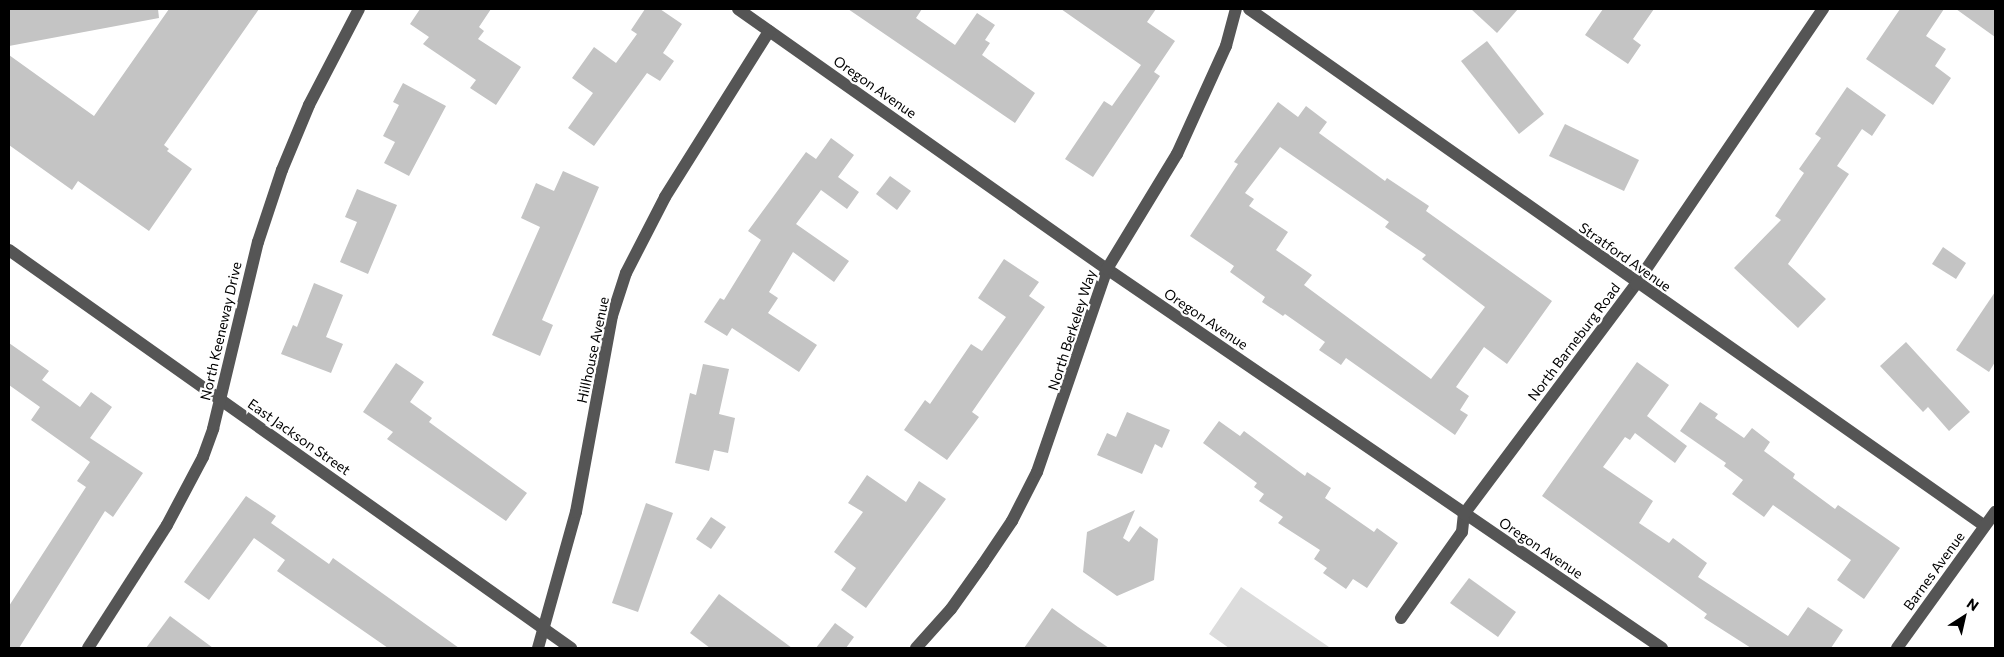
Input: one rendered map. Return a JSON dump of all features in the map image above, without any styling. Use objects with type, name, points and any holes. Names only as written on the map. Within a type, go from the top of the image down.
[{"type":"street","name":"North Keeneway Drive","points":[[88,648],[167,525],[203,458],[220,400],[237,320],[282,170],[309,105],[359,9]]},
{"type":"street","name":"Oregon Avenue","points":[[738,9],[1107,269],[1662,648]]},
{"type":"street","name":"North Berkeley Way","points":[[916,648],[951,608],[983,564],[1012,521],[1037,472],[1107,269],[1177,154],[1226,46],[1236,9]]},
{"type":"street","name":"Stratford Avenue","points":[[1249,9],[1636,284],[1985,526]]},
{"type":"street","name":"North Barneburg Road","points":[[1401,618],[1462,532],[1464,514],[1636,284],[1823,9]]},
{"type":"street","name":"Hillhouse Avenue","points":[[538,648],[545,630],[584,474],[612,316],[626,273],[665,196],[769,31]]},
{"type":"street","name":"East Jackson Street","points":[[9,250],[571,648]]},
{"type":"street","name":"Barnes Avenue","points":[[1897,648],[1995,512]]},
{"type":"shaded area","points":[[1241,587],[1329,647],[1229,648],[1209,634]]},
{"type":"building","points":[[9,9],[158,9],[159,18],[9,46]]},
{"type":"building","points":[[169,9],[259,9],[164,145],[169,149],[167,151],[192,169],[149,231],[78,181],[72,190],[9,145],[9,55],[94,116]]},
{"type":"building","points":[[420,9],[491,9],[479,27],[484,31],[478,39],[521,67],[496,105],[470,88],[476,80],[423,44],[429,37],[410,24]]},
{"type":"building","points":[[645,9],[660,9],[682,24],[663,53],[674,61],[660,81],[647,73],[594,146],[568,128],[593,93],[572,78],[594,47],[616,63],[637,34],[631,30]]},
{"type":"building","points":[[848,9],[922,9],[916,18],[955,45],[977,13],[995,25],[985,40],[990,43],[982,55],[1035,93],[1015,123]]},
{"type":"building","points":[[1061,9],[1156,9],[1147,22],[1175,41],[1154,72],[1160,76],[1093,177],[1065,159],[1104,101],[1112,106],[1141,65]]},
{"type":"building","points":[[1471,9],[1518,9],[1497,33]]},
{"type":"building","points":[[1603,9],[1654,9],[1633,39],[1641,45],[1628,64],[1585,35]]},
{"type":"building","points":[[1900,9],[1944,9],[1926,36],[1946,49],[1935,66],[1951,78],[1933,105],[1866,59]]},
{"type":"building","points":[[1956,9],[1995,9],[1995,37]]},
{"type":"building","points":[[1487,41],[1544,114],[1519,134],[1461,61]]},
{"type":"building","points":[[403,83],[446,106],[409,176],[384,163],[395,142],[383,136],[399,105],[393,102]]},
{"type":"building","points":[[1847,87],[1886,115],[1872,136],[1862,129],[1837,166],[1849,174],[1788,264],[1826,299],[1798,328],[1734,268],[1781,220],[1775,216],[1804,173],[1799,169],[1821,138],[1815,134]]},
{"type":"building","points":[[1278,102],[1298,117],[1306,106],[1327,122],[1319,133],[1385,181],[1387,178],[1429,206],[1426,211],[1552,301],[1507,364],[1484,347],[1456,387],[1469,396],[1460,410],[1468,415],[1455,435],[1346,358],[1341,365],[1319,350],[1325,342],[1285,314],[1283,316],[1262,302],[1265,297],[1230,272],[1234,266],[1190,236],[1238,164],[1234,162]],"holes":[[[1280,147],[1389,222],[1385,227],[1426,255],[1422,259],[1485,307],[1431,379],[1304,285],[1312,275],[1276,250],[1288,232],[1249,206],[1254,199],[1245,193]]]},
{"type":"building","points":[[1565,124],[1639,160],[1624,191],[1549,156]]},
{"type":"building","points":[[831,138],[854,155],[838,177],[859,192],[847,209],[821,190],[796,224],[849,261],[834,282],[793,252],[769,292],[778,298],[768,313],[817,345],[799,372],[732,328],[727,336],[704,322],[720,298],[724,300],[761,240],[748,231],[806,152],[816,159]]},
{"type":"building","points":[[563,171],[599,187],[542,320],[553,325],[540,356],[492,335],[540,227],[521,218],[536,183],[554,191]]},
{"type":"building","points":[[890,176],[911,191],[897,210],[876,194]]},
{"type":"building","points":[[357,189],[397,205],[368,274],[340,262],[357,222],[345,217]]},
{"type":"building","points":[[1943,247],[1966,263],[1956,279],[1932,264]]},
{"type":"building","points":[[1004,259],[1039,282],[1029,296],[1045,307],[972,412],[979,417],[947,460],[904,430],[925,400],[930,404],[971,344],[982,351],[1006,317],[978,298]]},
{"type":"building","points":[[314,283],[343,295],[326,337],[343,344],[331,373],[281,354],[293,325],[297,327]]},
{"type":"building","points":[[1995,292],[1995,362],[1989,372],[1956,350]]},
{"type":"building","points":[[1906,342],[1970,412],[1949,431],[1928,407],[1923,412],[1880,366]]},
{"type":"building","points":[[9,343],[49,371],[42,380],[80,407],[91,392],[112,407],[90,438],[143,473],[113,517],[105,511],[19,648],[9,648],[9,606],[86,487],[77,481],[90,462],[31,420],[40,407],[9,385]]},
{"type":"building","points":[[1637,362],[1669,385],[1647,416],[1687,446],[1675,463],[1635,433],[1630,440],[1625,437],[1603,467],[1653,501],[1639,523],[1669,543],[1673,538],[1707,563],[1698,577],[1788,636],[1808,607],[1843,630],[1831,648],[1751,648],[1704,618],[1707,614],[1542,496]]},
{"type":"building","points":[[396,363],[424,382],[410,402],[432,418],[429,422],[527,493],[506,521],[387,439],[393,432],[363,412]]},
{"type":"building","points":[[703,364],[729,369],[719,414],[735,418],[728,453],[714,450],[709,471],[675,463],[690,393],[696,395]]},
{"type":"building","points":[[1700,402],[1718,414],[1715,418],[1744,438],[1752,428],[1770,442],[1764,451],[1795,474],[1793,478],[1835,509],[1838,505],[1900,548],[1864,599],[1837,580],[1851,560],[1773,505],[1764,517],[1732,494],[1743,480],[1724,466],[1726,463],[1680,431]]},
{"type":"building","points":[[1127,412],[1170,430],[1162,448],[1155,444],[1142,474],[1097,455],[1107,433],[1116,437]]},
{"type":"building","points":[[1219,421],[1240,436],[1244,431],[1305,476],[1307,472],[1331,488],[1325,498],[1374,532],[1377,528],[1398,543],[1367,588],[1353,579],[1346,589],[1323,573],[1327,568],[1314,559],[1320,550],[1278,523],[1283,517],[1259,501],[1264,494],[1254,487],[1257,483],[1203,443]]},
{"type":"building","points":[[867,475],[906,502],[919,481],[946,499],[866,608],[841,590],[856,568],[834,552],[863,512],[848,503]]},
{"type":"building","points":[[246,496],[276,516],[271,523],[329,564],[333,558],[459,648],[388,648],[277,571],[285,560],[254,538],[209,600],[184,582]]},
{"type":"building","points":[[646,503],[673,513],[638,612],[612,603]]},
{"type":"building","points":[[1135,510],[1123,538],[1129,542],[1140,526],[1158,539],[1154,580],[1117,596],[1083,572],[1087,532]]},
{"type":"building","points":[[711,517],[726,527],[711,549],[696,539]]},
{"type":"building","points":[[1469,578],[1516,612],[1498,637],[1450,603]]},
{"type":"building","points":[[719,594],[792,648],[710,648],[690,633]]},
{"type":"building","points":[[1052,608],[1078,627],[1109,648],[1024,648]]},
{"type":"building","points":[[170,616],[213,648],[146,648]]},
{"type":"building","points":[[835,623],[854,637],[846,648],[816,648]]}]
